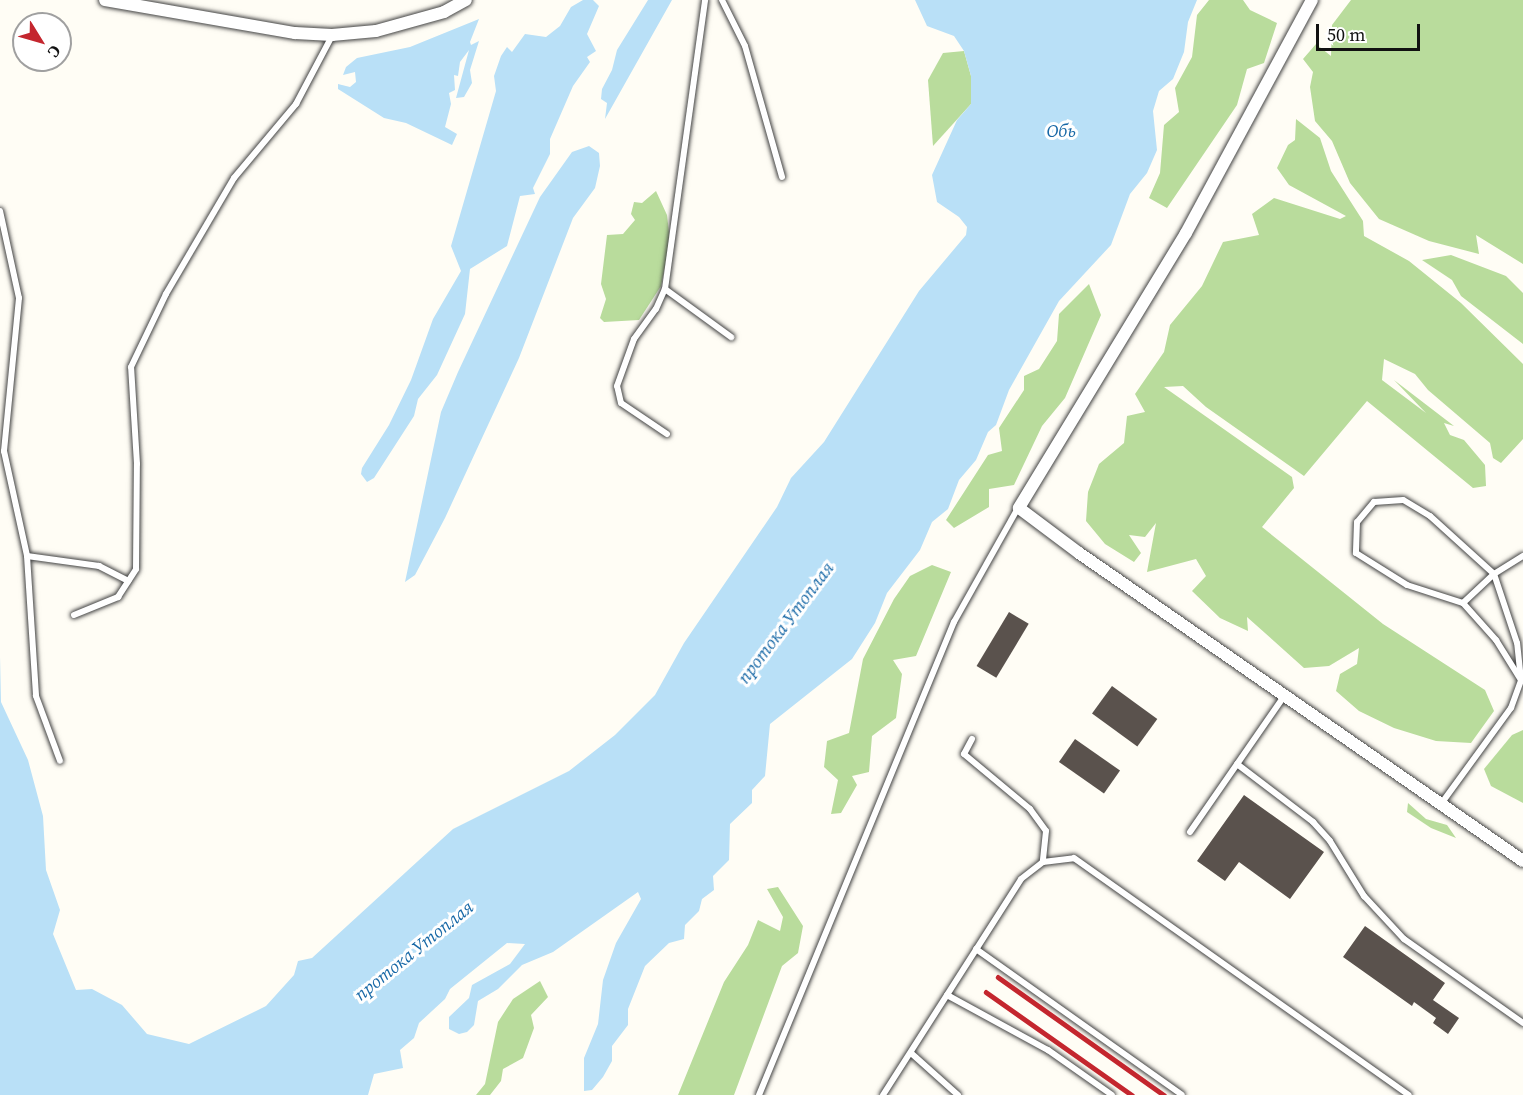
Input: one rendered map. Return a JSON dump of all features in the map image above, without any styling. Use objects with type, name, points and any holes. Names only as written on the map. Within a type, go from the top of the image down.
[{"type":"street","points":[[105,0],[295,33],[332,35],[376,31],[444,12],[466,0]]},
{"type":"street","points":[[1312,0],[1198,213],[1018,508],[1523,861]]},
{"type":"lane","points":[[667,434],[621,403],[616,386],[634,339],[656,309],[665,289],[705,0]]},
{"type":"lane","points":[[722,0],[745,46],[782,177]]},
{"type":"lane","points":[[74,615],[118,597],[136,569],[137,464],[131,367],[166,294],[234,178],[296,104],[332,35]]},
{"type":"lane","points":[[0,211],[19,298],[4,451],[27,556],[36,696],[60,761]]},
{"type":"lane","points":[[665,289],[731,337]]},
{"type":"lane","points":[[1441,804],[1511,708],[1521,680],[1517,643],[1494,574],[1421,510],[1403,500],[1374,502],[1357,522],[1356,553],[1407,585],[1463,603],[1496,640],[1521,680]]},
{"type":"lane","points":[[759,1095],[954,622],[1018,508]]},
{"type":"lane","points":[[27,556],[99,566],[128,581]]},
{"type":"lane","points":[[1463,603],[1494,574],[1523,556]]},
{"type":"lane","points":[[1190,832],[1285,695]]},
{"type":"lane","points":[[972,739],[964,754],[1030,809],[1046,831],[1043,862]]},
{"type":"lane","points":[[1237,764],[1313,822],[1330,841],[1364,896],[1404,939],[1523,1023]]},
{"type":"lane","points":[[883,1095],[1021,879],[1043,862],[1074,858],[1408,1095]]},
{"type":"lane","points":[[976,949],[1182,1095]]},
{"type":"lane","points":[[947,995],[1048,1050],[1112,1095]]},
{"type":"lane","points":[[911,1053],[958,1095]]},
{"type":"green space","points":[[1209,0],[1243,0],[1250,10],[1277,23],[1264,63],[1247,69],[1237,105],[1167,208],[1149,198],[1160,173],[1164,125],[1179,112],[1175,88],[1192,57],[1197,15]]},
{"type":"green space","points":[[1351,0],[1523,0],[1523,264],[1476,235],[1479,254],[1429,241],[1379,219],[1350,183],[1332,141],[1315,121],[1310,87],[1313,72],[1303,59],[1316,44],[1331,56],[1332,25]]},
{"type":"green space","points":[[964,51],[971,76],[971,104],[933,146],[928,80],[943,53]]},
{"type":"green space","points":[[1296,119],[1320,138],[1331,171],[1363,221],[1364,236],[1409,261],[1461,303],[1523,364],[1523,439],[1501,463],[1493,458],[1490,443],[1428,390],[1415,374],[1384,359],[1382,380],[1426,413],[1394,380],[1454,426],[1444,423],[1450,435],[1464,440],[1485,465],[1486,486],[1473,488],[1367,401],[1304,476],[1206,407],[1183,386],[1164,387],[1292,477],[1294,488],[1262,527],[1383,624],[1485,690],[1494,711],[1471,743],[1436,741],[1394,728],[1359,711],[1336,691],[1340,674],[1357,664],[1359,648],[1329,666],[1304,668],[1247,617],[1248,631],[1220,618],[1192,591],[1206,576],[1196,559],[1147,572],[1156,523],[1145,537],[1129,535],[1141,553],[1134,562],[1105,544],[1086,521],[1088,492],[1099,464],[1124,443],[1127,416],[1145,412],[1135,394],[1164,352],[1170,325],[1202,286],[1223,242],[1259,235],[1252,214],[1274,198],[1340,219],[1346,216],[1289,185],[1277,168],[1288,145],[1295,140]]},
{"type":"green space","points":[[656,191],[667,215],[670,241],[661,286],[639,320],[604,322],[600,318],[606,299],[601,284],[607,235],[623,234],[635,220],[631,214],[634,202],[642,203]]},
{"type":"green space","points":[[1451,255],[1506,276],[1523,293],[1523,344],[1461,296],[1452,280],[1422,260]]},
{"type":"green space","points":[[1089,284],[1101,315],[1065,398],[1042,426],[1014,485],[989,489],[989,507],[954,528],[946,520],[988,455],[1002,451],[999,428],[1024,390],[1024,376],[1039,369],[1057,341],[1059,314]]},
{"type":"green space","points":[[932,565],[951,572],[916,656],[893,660],[902,674],[896,718],[872,736],[869,772],[852,776],[857,785],[841,813],[831,814],[838,780],[824,767],[827,741],[849,733],[863,659],[894,599],[910,576]]},
{"type":"green space","points":[[1523,730],[1523,803],[1491,786],[1484,769],[1512,735]]},
{"type":"green space","points":[[1408,803],[1426,819],[1447,825],[1456,838],[1431,828],[1407,812]]},
{"type":"green space","points":[[778,887],[803,926],[798,953],[782,966],[734,1095],[678,1095],[724,982],[748,945],[758,920],[780,931],[783,917],[767,889]]},
{"type":"green space","points":[[540,981],[548,997],[531,1015],[534,1028],[523,1058],[503,1069],[501,1081],[490,1095],[476,1095],[485,1084],[498,1022],[513,999]]},
{"type":"water","points":[[583,0],[593,0],[599,6],[587,34],[596,51],[587,57],[590,62],[573,86],[550,139],[550,154],[533,188],[535,194],[520,196],[507,246],[470,269],[465,314],[437,375],[418,399],[414,416],[374,478],[367,482],[361,474],[362,468],[389,425],[411,380],[433,319],[461,271],[451,246],[496,91],[494,76],[501,56],[507,47],[512,52],[525,34],[546,37],[560,26],[571,7]]},
{"type":"water","points":[[648,0],[672,0],[605,119],[607,103],[601,99],[602,89],[612,70],[617,50]]},
{"type":"water","name":"Обь","points":[[915,0],[1197,0],[1188,22],[1184,52],[1173,79],[1159,91],[1153,111],[1157,150],[1147,173],[1130,194],[1111,245],[1059,301],[1009,390],[996,425],[988,432],[976,460],[959,480],[948,509],[932,522],[920,550],[887,593],[875,623],[852,659],[770,724],[765,776],[752,790],[752,803],[730,824],[729,860],[713,876],[714,890],[702,899],[699,911],[685,925],[684,939],[669,943],[645,966],[628,1009],[628,1025],[612,1046],[612,1061],[603,1077],[592,1090],[584,1091],[584,1058],[598,1024],[603,980],[616,943],[641,899],[638,892],[553,952],[522,965],[498,989],[478,1001],[474,1025],[467,1032],[459,1034],[449,1029],[449,1017],[469,998],[472,985],[510,964],[525,944],[507,943],[450,989],[445,999],[419,1023],[414,1038],[400,1050],[403,1068],[374,1074],[368,1095],[0,1095],[0,656],[1,702],[28,760],[43,816],[46,870],[60,910],[53,934],[76,990],[92,989],[122,1005],[147,1034],[189,1044],[266,1006],[294,975],[298,961],[312,958],[453,829],[569,771],[615,735],[655,695],[684,643],[777,507],[791,478],[824,442],[919,291],[966,235],[967,227],[959,217],[937,202],[932,175],[957,120],[971,104],[971,76],[964,51],[954,36],[927,26]]},
{"type":"water","points":[[479,19],[470,42],[471,45],[479,41],[470,70],[472,83],[464,97],[456,98],[469,50],[460,62],[458,76],[454,75],[455,90],[449,93],[451,104],[445,127],[457,134],[452,145],[406,123],[384,118],[338,89],[338,84],[350,87],[356,82],[355,72],[343,75],[346,67],[357,58],[410,47]]},
{"type":"water","points":[[589,146],[599,153],[600,166],[595,188],[573,218],[519,358],[445,518],[415,575],[405,582],[441,412],[540,197],[572,152]]},
{"type":"building","points":[[1009,612],[1029,624],[996,678],[977,666]]},
{"type":"building","points":[[1112,686],[1157,719],[1137,746],[1092,714]]},
{"type":"building","points":[[1075,739],[1120,771],[1104,793],[1059,762]]},
{"type":"building","points":[[1244,795],[1324,852],[1290,899],[1239,862],[1225,881],[1197,861]]},
{"type":"building","points":[[1365,926],[1445,983],[1433,1000],[1459,1018],[1448,1034],[1433,1023],[1436,1018],[1414,1002],[1412,1006],[1343,957]]},
{"type":"railway","points":[[998,977],[1164,1095]]},
{"type":"railway","points":[[986,992],[1132,1095]]},
{"type":"water label","name":"протока Утоплая","points":[[786,623]]},
{"type":"water label","name":"протока Утоплая","points":[[414,951]]}]
